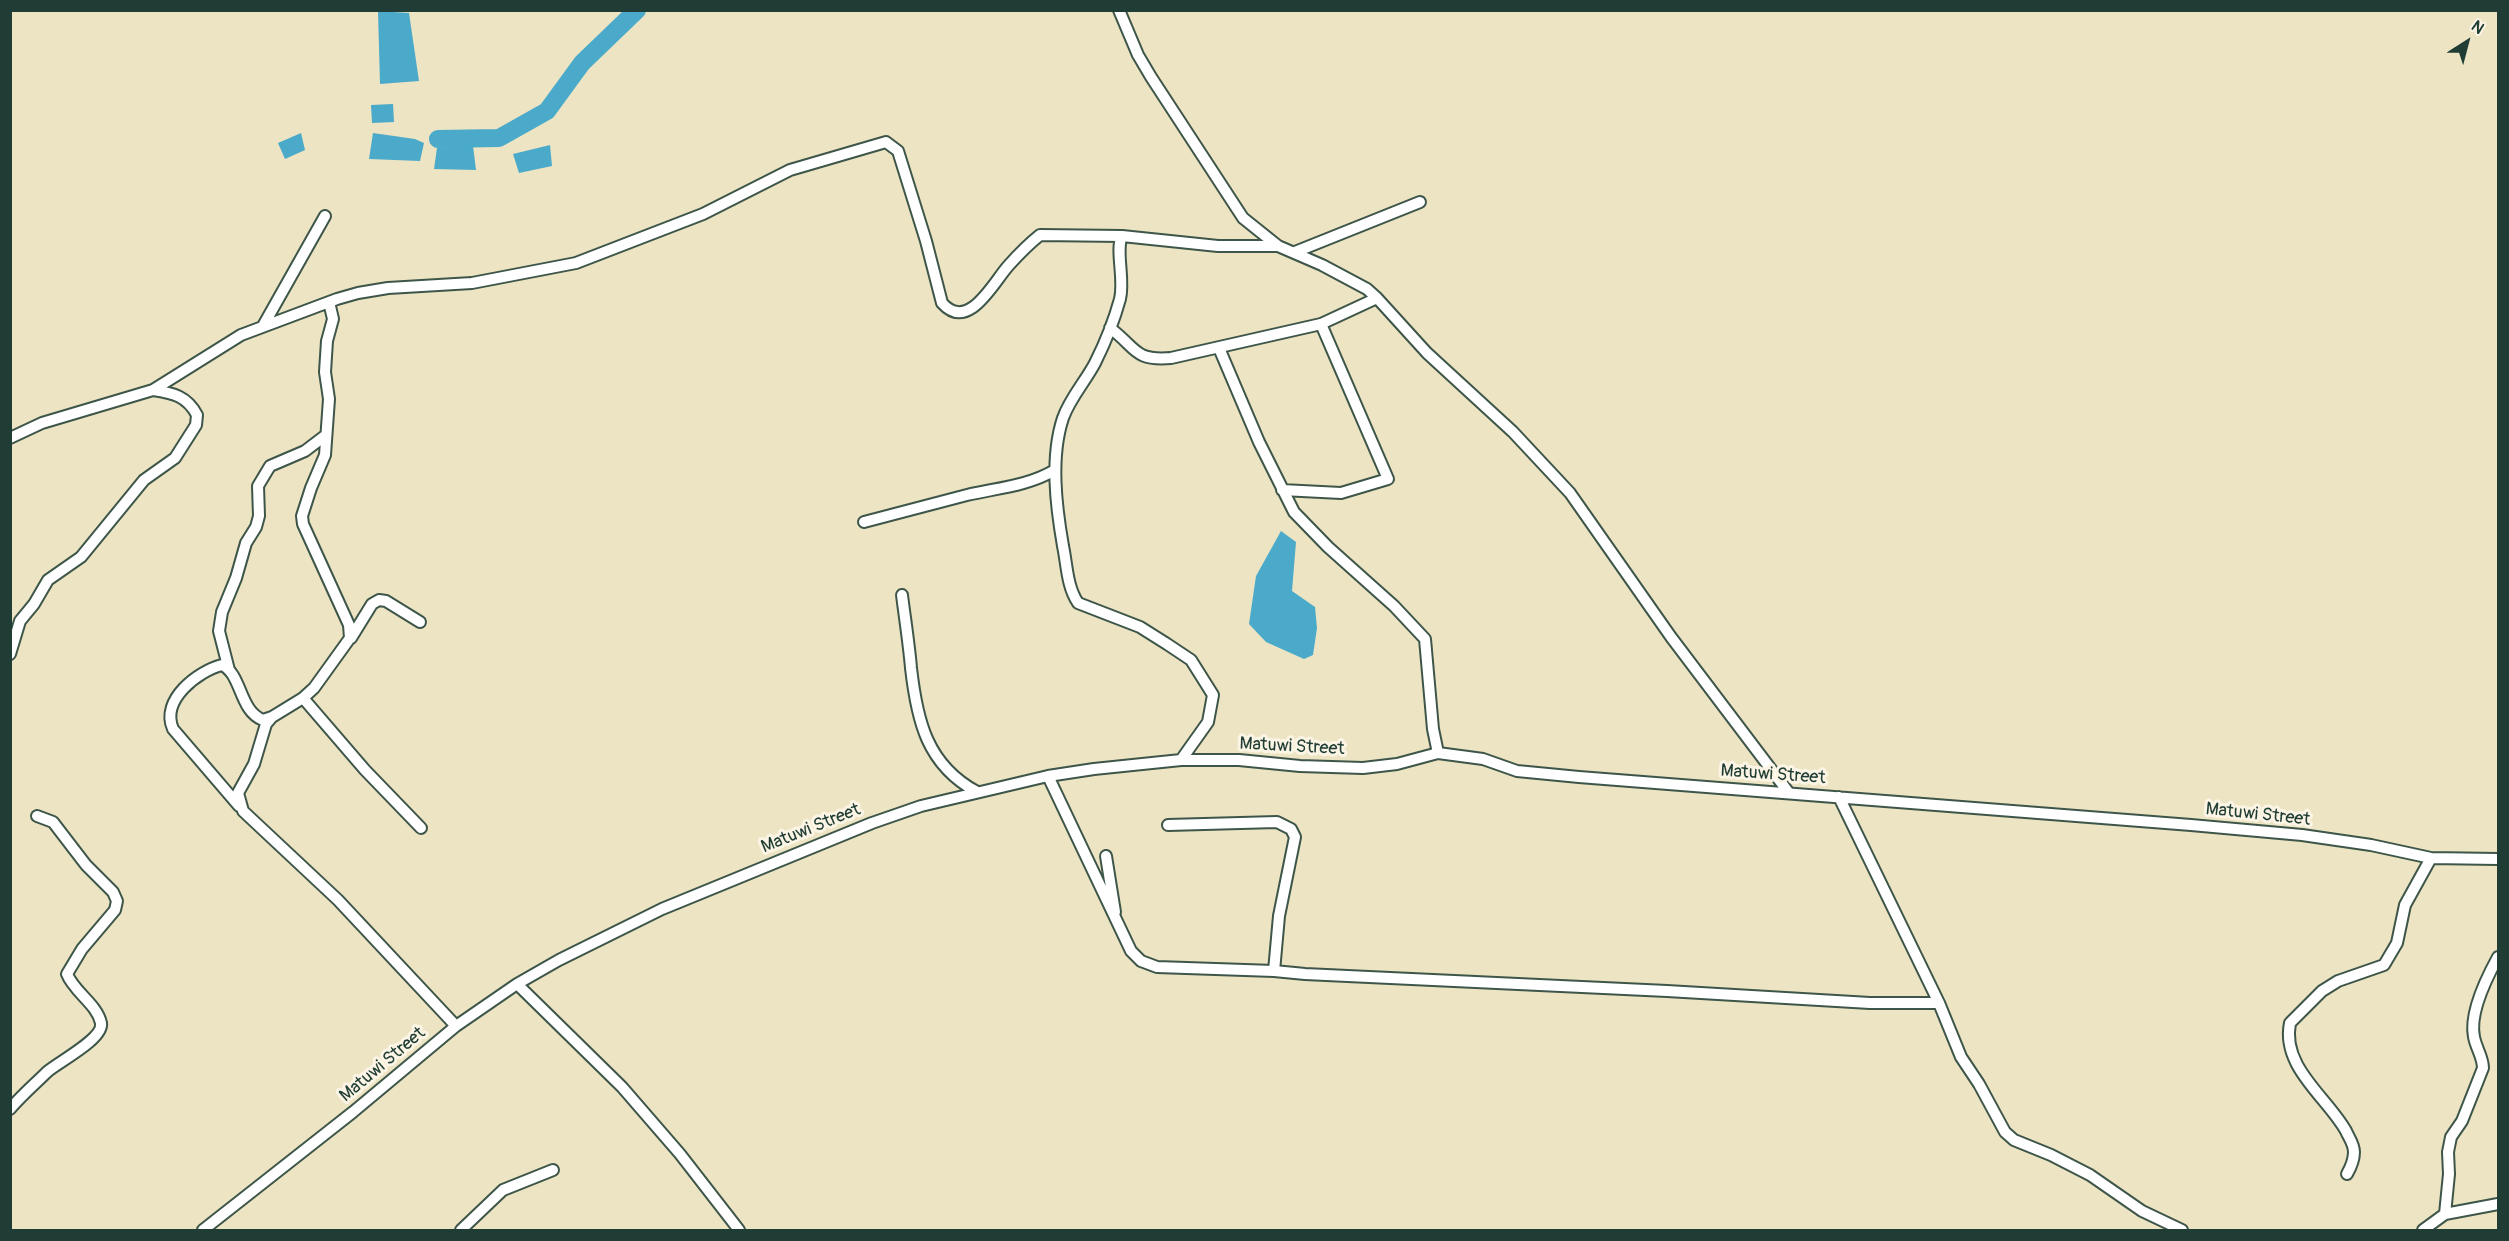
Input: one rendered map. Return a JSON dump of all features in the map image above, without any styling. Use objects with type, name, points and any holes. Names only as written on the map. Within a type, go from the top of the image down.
[{"type":"street","points":[[1119,10],[1138,55],[1151,77],[1212,167],[1243,218],[1278,246],[1295,252],[1367,289],[1427,353],[1513,432],[1570,493],[1671,637],[1789,793]]},
{"type":"street","points":[[10,438],[42,423],[153,390],[220,347],[263,326],[329,302],[358,293],[388,288],[472,283],[576,263],[704,214],[790,170],[886,142],[898,151],[926,241],[942,303],[948,309],[960,312],[984,299],[1010,264],[1040,235],[1122,236],[1218,246],[1278,246]]},
{"type":"street","points":[[1295,252],[1420,202]]},
{"type":"street","points":[[263,326],[325,216]]},
{"type":"street","points":[[1122,236],[1119,243],[1123,282],[1121,297],[1094,364],[1063,419],[1055,470],[1061,535],[1072,594],[1078,603],[1140,627],[1191,660],[1213,695],[1208,722],[1181,760]]},
{"type":"street","points":[[1110,328],[1135,351],[1151,360],[1171,358],[1321,324],[1377,298]]},
{"type":"street","points":[[329,302],[333,319],[327,341],[325,372],[329,399],[324,462],[311,488],[303,524],[349,625],[350,638]]},
{"type":"street","points":[[1282,490],[1341,493],[1388,479],[1321,324]]},
{"type":"street","points":[[1219,348],[1294,512],[1328,547],[1394,606],[1425,639],[1433,729],[1438,753]]},
{"type":"street","points":[[10,654],[20,621],[34,604],[48,580],[81,557],[144,480],[175,458],[196,425],[197,415],[190,403],[178,395],[153,390]]},
{"type":"street","points":[[326,435],[305,451],[270,466],[258,486],[259,516],[256,527],[246,543],[236,578],[222,612],[219,631],[230,670],[253,714],[263,720],[303,698],[330,668],[372,604],[379,600],[386,601],[420,622]]},
{"type":"street","points":[[864,522],[1042,478],[1055,470]]},
{"type":"street","points":[[903,595],[914,700],[925,739],[949,772],[977,792]]},
{"type":"street","points":[[230,670],[218,666],[187,685],[174,703],[170,723],[243,811],[338,900],[456,1026]]},
{"type":"street","points":[[303,698],[365,770],[421,828]]},
{"type":"street","points":[[243,811],[238,793],[252,770],[263,730],[272,717]]},
{"type":"street","name":"Matuwi Street","points":[[203,1230],[353,1112],[456,1026],[517,984],[602,937],[721,883],[872,823],[921,806],[1048,776],[1181,760],[1239,760],[1300,766],[1363,768],[1397,765],[1438,753],[1483,759],[1517,771],[2302,835],[2371,845],[2431,858],[2499,859]]},
{"type":"street","points":[[1048,776],[1131,951],[1141,961],[1157,967],[1274,971],[1777,998],[1913,1004],[1939,1003]]},
{"type":"street","points":[[1839,797],[1939,1003],[1961,1057],[1979,1084],[2001,1127],[2009,1137],[2090,1175],[2142,1211],[2182,1230]]},
{"type":"street","points":[[10,1109],[48,1071],[77,1052],[100,1032],[102,1026],[100,1019],[71,985],[67,974],[81,949],[115,910],[117,901],[113,892],[86,865],[53,822],[37,816]]},
{"type":"street","points":[[1168,825],[1277,822],[1291,829],[1295,837],[1280,916],[1274,971]]},
{"type":"street","points":[[1106,856],[1116,923]]},
{"type":"street","points":[[2348,1174],[2353,1162],[2352,1142],[2341,1122],[2296,1064],[2290,1047],[2290,1023],[2322,992],[2338,981],[2384,964],[2397,943],[2405,905],[2431,858]]},
{"type":"street","points":[[2445,1214],[2449,1174],[2448,1152],[2451,1137],[2462,1121],[2483,1068],[2483,1060],[2474,1037],[2473,1027],[2482,985],[2499,957]]},
{"type":"street","points":[[517,984],[622,1087],[740,1230]]},
{"type":"street","points":[[461,1230],[503,1190],[553,1170]]},
{"type":"street","points":[[2423,1230],[2445,1214],[2499,1204]]},
{"type":"water","points":[[378,11],[409,13],[419,81],[380,84]]},
{"type":"water","points":[[393,104],[394,122],[372,123],[371,105]]},
{"type":"water","points":[[301,133],[305,150],[285,159],[278,143]]},
{"type":"water","points":[[373,133],[415,139],[424,143],[420,161],[369,159]]},
{"type":"water","points":[[550,145],[552,166],[519,173],[513,154]]},
{"type":"water","points":[[473,146],[476,170],[434,169],[437,148]]},
{"type":"water","points":[[1281,531],[1296,542],[1292,591],[1315,607],[1317,628],[1313,655],[1304,659],[1266,642],[1249,624],[1256,576]]},
{"type":"waterway","points":[[438,139],[499,138],[547,111],[582,63],[637,10]]}]
